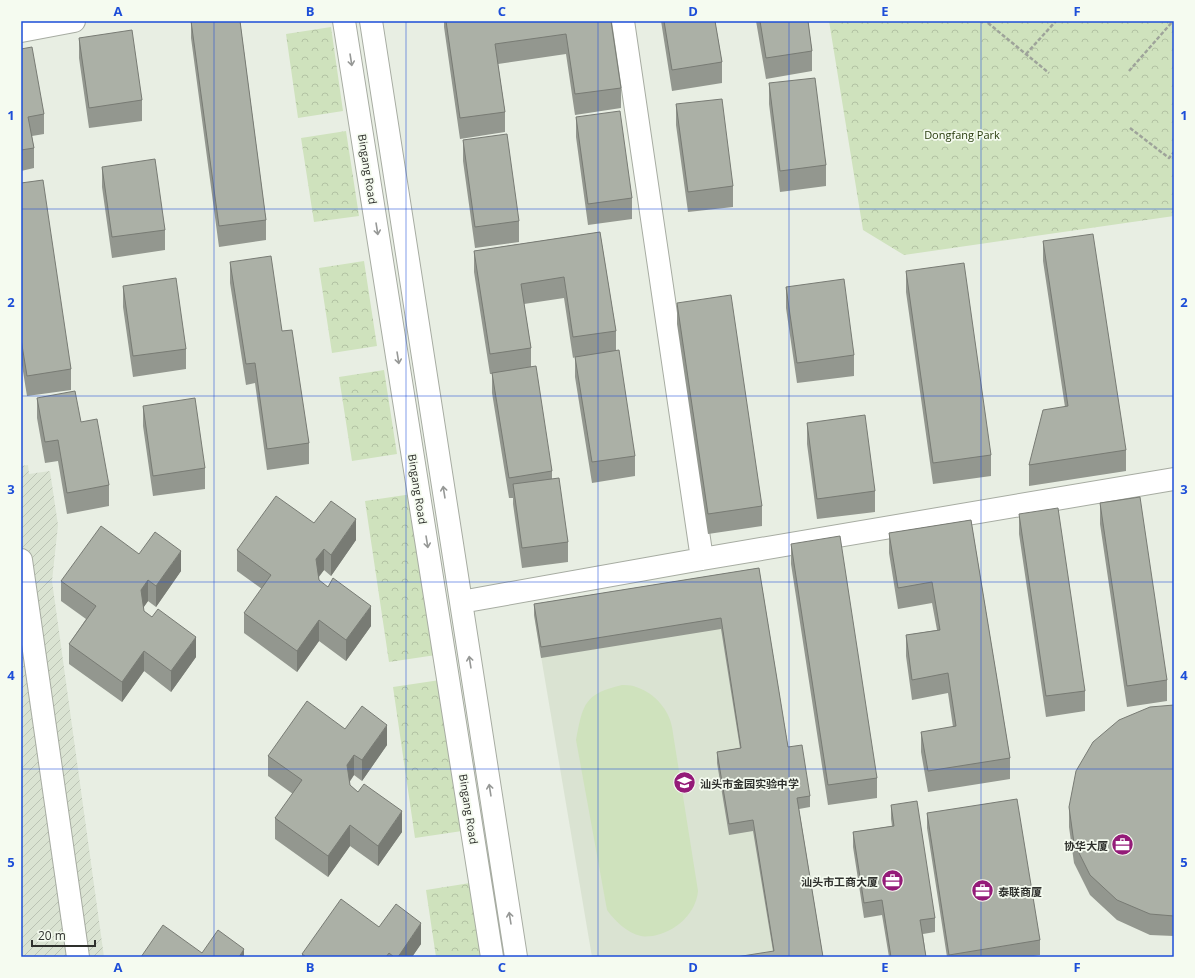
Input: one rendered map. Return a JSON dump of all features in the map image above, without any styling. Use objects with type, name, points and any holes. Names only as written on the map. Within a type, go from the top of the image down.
[{"type":"street","points":[[21,31],[74,21]]},
{"type":"street","name":"Bingang Road","points":[[344,21],[492,957]]},
{"type":"street","points":[[371,21],[516,957]]},
{"type":"street","points":[[623,21],[702,559]]},
{"type":"street","points":[[461,602],[702,559],[1174,479]]},
{"type":"street","points":[[21,560],[30,685],[78,957]]},
{"type":"path","points":[[1026,54],[1056,21]]},
{"type":"path","points":[[1129,71],[1173,21]]},
{"type":"path","points":[[988,23],[1049,73]]},
{"type":"path","points":[[1130,128],[1169,158],[1174,152]]},
{"type":"shaded area","points":[[28,465],[29,474],[50,471],[58,525],[52,581],[104,957],[21,957],[21,466]]},
{"type":"shaded area","name":"汕头市金园实验中学","points":[[759,579],[821,957],[592,957],[534,615]]},
{"type":"green space","name":"Dongfang Park","points":[[829,21],[1174,21],[1174,216],[904,255],[863,230]]},
{"type":"green space","points":[[331,27],[343,111],[298,118],[286,34]]},
{"type":"green space","points":[[346,131],[359,216],[314,222],[301,138]]},
{"type":"green space","points":[[364,261],[377,346],[332,353],[319,268]]},
{"type":"green space","points":[[384,370],[397,454],[352,461],[339,377]]},
{"type":"green space","points":[[412,494],[436,655],[389,662],[365,501]]},
{"type":"green space","points":[[440,680],[462,831],[415,838],[393,687]]},
{"type":"green space","points":[[622,685],[636,687],[649,693],[665,709],[669,718],[672,727],[698,891],[693,907],[683,921],[669,931],[653,936],[642,936],[631,932],[618,922],[607,910],[576,740],[581,717],[587,702],[600,692]]},
{"type":"green space","points":[[470,883],[482,957],[436,957],[426,890]]},
{"type":"building","points":[[191,21],[240,21],[266,220],[219,226]]},
{"type":"building","points":[[446,21],[611,21],[621,88],[575,94],[566,34],[495,44],[505,112],[460,118]]},
{"type":"building","points":[[664,21],[715,21],[722,62],[672,70]]},
{"type":"building","points":[[760,21],[808,21],[812,51],[766,58]]},
{"type":"building","points":[[132,30],[142,100],[89,108],[79,38]]},
{"type":"building","points":[[32,47],[44,114],[28,117],[34,148],[21,150],[21,49]]},
{"type":"building","points":[[815,78],[826,165],[780,171],[769,83]]},
{"type":"building","points":[[722,99],[733,186],[688,192],[676,104]]},
{"type":"building","points":[[620,111],[632,198],[588,204],[576,117]]},
{"type":"building","points":[[507,134],[519,221],[475,227],[463,140]]},
{"type":"building","points":[[155,159],[165,230],[112,237],[102,167]]},
{"type":"building","points":[[43,180],[71,369],[27,376],[21,339],[21,183]]},
{"type":"building","points":[[600,232],[616,331],[573,337],[564,277],[521,284],[531,348],[490,354],[474,251]]},
{"type":"building","points":[[1093,234],[1126,450],[1029,465],[1043,410],[1068,406],[1043,241]]},
{"type":"building","points":[[271,256],[282,331],[292,330],[309,443],[267,449],[255,363],[246,364],[230,262]]},
{"type":"building","points":[[964,263],[991,455],[933,463],[906,271]]},
{"type":"building","points":[[176,278],[186,349],[133,356],[123,286]]},
{"type":"building","points":[[844,279],[854,355],[797,363],[786,287]]},
{"type":"building","points":[[731,295],[762,506],[708,514],[677,303]]},
{"type":"building","points":[[619,350],[635,456],[592,462],[575,357]]},
{"type":"building","points":[[536,366],[552,471],[509,478],[492,373]]},
{"type":"building","points":[[75,391],[81,422],[97,419],[109,485],[67,493],[58,440],[45,442],[37,398]]},
{"type":"building","points":[[195,398],[205,468],[153,476],[143,406]]},
{"type":"building","points":[[865,415],[875,491],[817,499],[807,423]]},
{"type":"building","points":[[559,478],[568,542],[522,548],[513,484]]},
{"type":"building","points":[[276,496],[314,523],[331,501],[356,519],[331,555],[324,549],[316,559],[319,580],[328,587],[333,578],[371,606],[346,640],[319,620],[297,651],[244,613],[271,575],[237,550]]},
{"type":"building","points":[[1140,497],[1167,680],[1127,686],[1100,503]]},
{"type":"building","points":[[1058,508],[1085,691],[1046,696],[1019,514]]},
{"type":"building","points":[[971,520],[1010,758],[928,771],[921,732],[956,726],[948,673],[912,680],[906,635],[940,630],[932,582],[898,588],[889,533]]},
{"type":"building","points":[[101,526],[139,554],[155,532],[181,551],[156,586],[148,580],[141,590],[144,611],[152,617],[158,609],[196,637],[171,671],[144,651],[122,682],[69,644],[96,606],[61,581]]},
{"type":"building","points":[[840,536],[877,778],[828,785],[791,544]]},
{"type":"building","points":[[759,568],[788,747],[802,745],[810,796],[797,798],[823,957],[736,957],[774,951],[753,820],[729,824],[717,752],[741,748],[721,618],[541,647],[534,604]]},
{"type":"building","points":[[307,701],[345,729],[362,706],[387,725],[362,760],[354,755],[347,765],[350,785],[358,792],[364,784],[402,811],[378,846],[350,825],[328,856],[275,818],[302,780],[268,756]]},
{"type":"building","name":"协华大厦","points":[[1174,705],[1174,916],[1150,914],[1117,900],[1090,875],[1074,843],[1069,807],[1076,771],[1093,742],[1119,720],[1150,707]]},
{"type":"building","name":"泰联商厦","points":[[1017,799],[1040,940],[949,955],[927,813]]},
{"type":"building","name":"汕头市工商大厦","points":[[917,801],[935,918],[920,920],[926,957],[891,957],[882,900],[864,903],[853,832],[894,826],[891,805]]},
{"type":"building","points":[[341,899],[379,927],[396,904],[421,923],[398,957],[394,957],[389,953],[386,957],[306,957],[302,954]]},
{"type":"building","points":[[163,925],[202,953],[218,930],[244,949],[239,957],[141,957]]},
{"type":"place","name":"汕头市金园实验中学","points":[[684,783]]},
{"type":"place","name":"协华大厦","points":[[1123,845]]},
{"type":"place","name":"汕头市工商大厦","points":[[893,881]]},
{"type":"place","name":"泰联商厦","points":[[983,891]]}]
